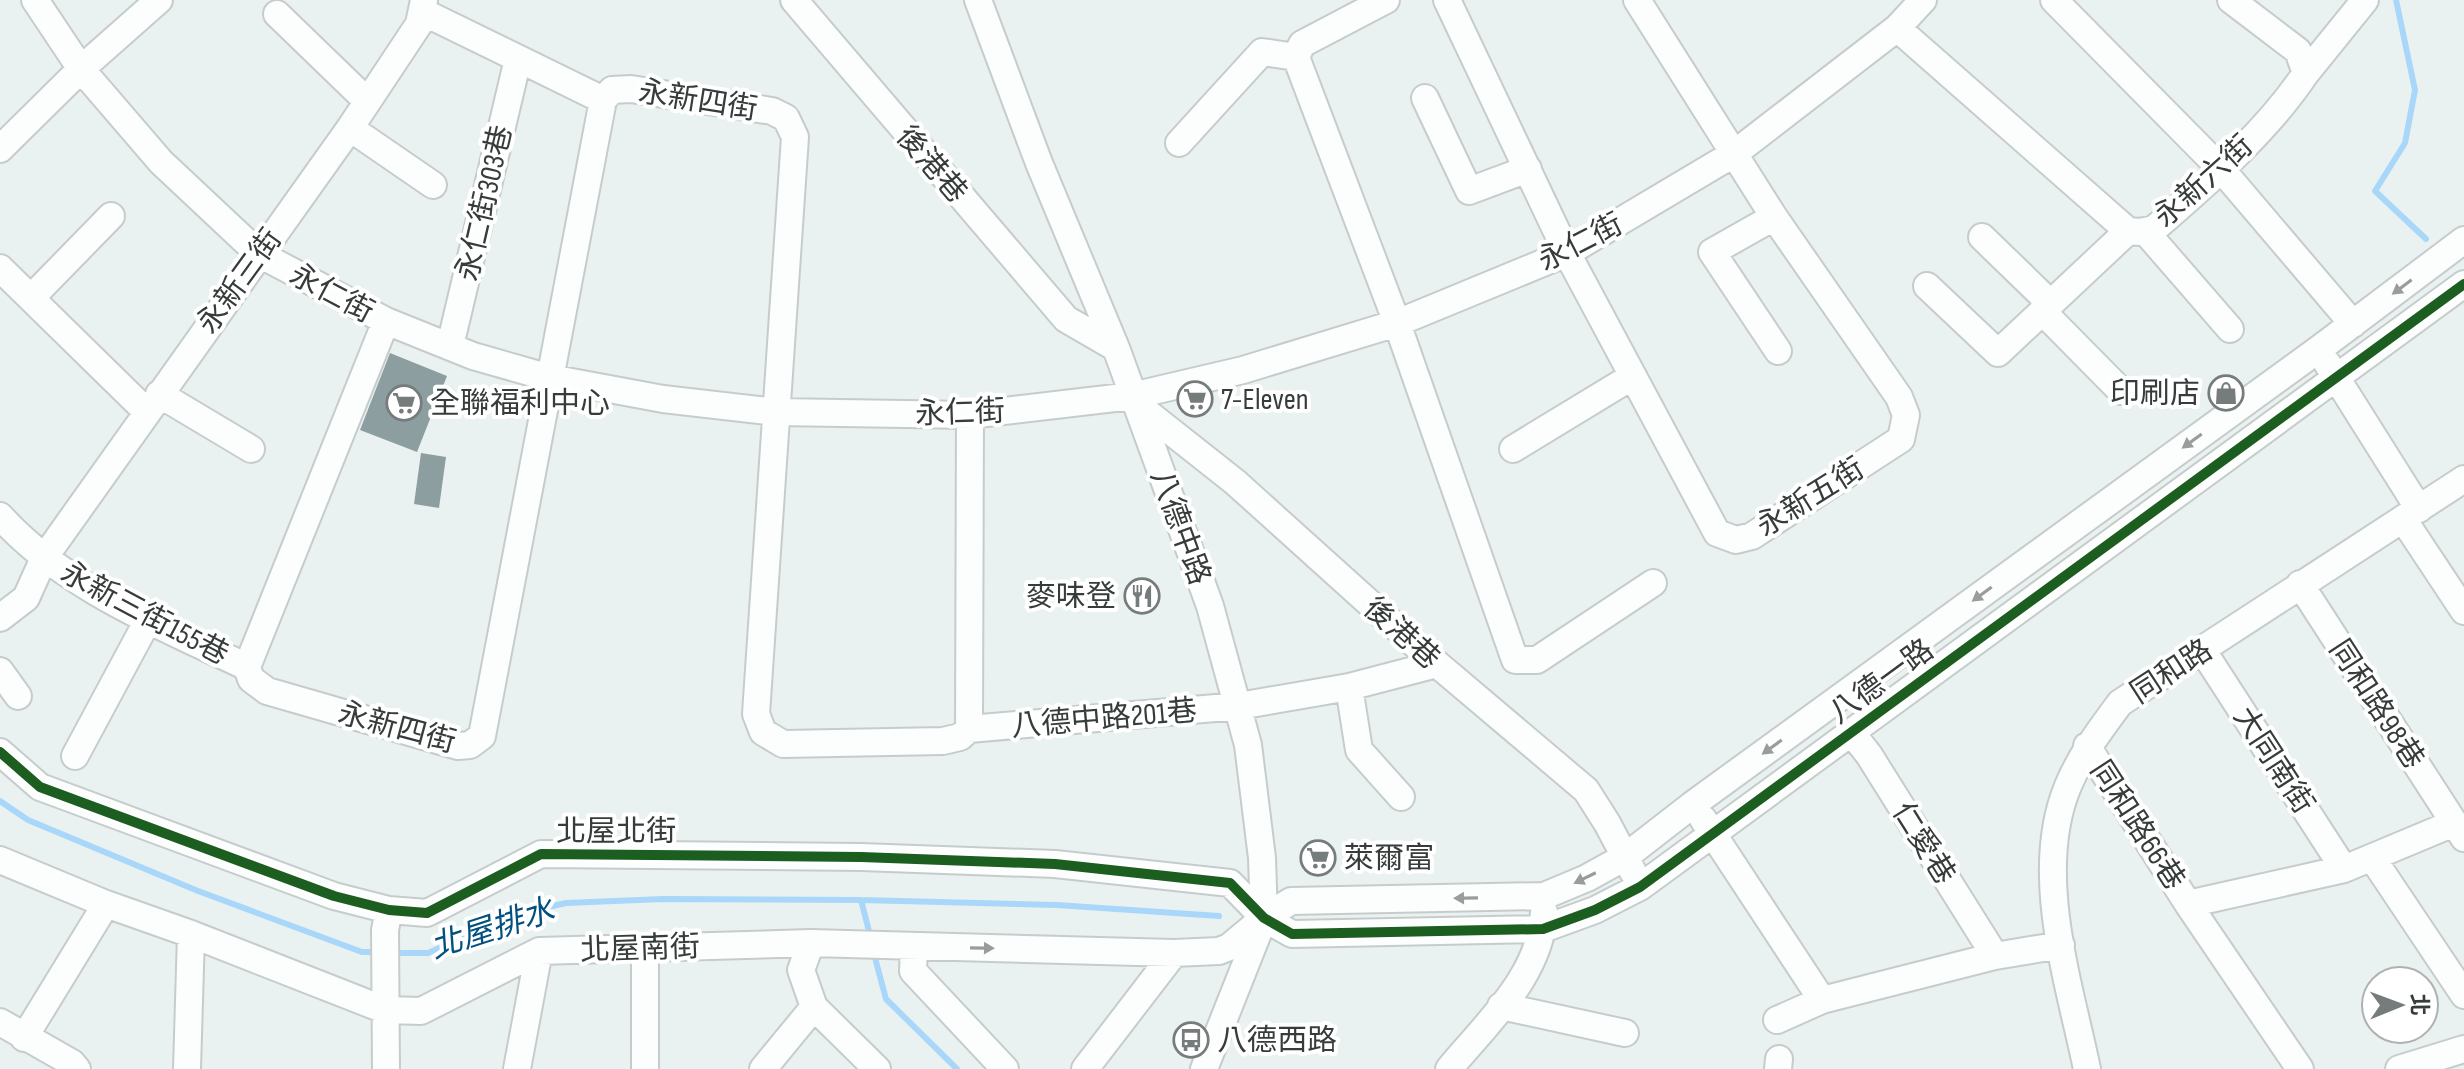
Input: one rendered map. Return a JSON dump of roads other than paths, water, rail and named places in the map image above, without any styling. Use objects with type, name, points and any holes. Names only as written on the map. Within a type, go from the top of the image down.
[{"type":"street","name":"永仁街","points":[[35,0],[81,69],[161,162],[259,254],[386,321],[473,356],[550,378],[663,399],[776,412],[970,415],[1134,400],[1397,323],[1567,253],[1735,153],[1897,28],[1923,0]]},
{"type":"street","points":[[0,149],[81,69],[159,0]]},
{"type":"street","name":"後港巷","points":[[794,0],[1066,319],[1116,348]]},
{"type":"street","name":"八德中路","points":[[978,0],[1039,163],[1116,348],[1210,606],[1248,745],[1262,858],[1264,918],[1204,1069]]},
{"type":"street","points":[[1386,0],[1302,44],[1296,57],[1397,323],[1515,660],[1537,660],[1653,583]]},
{"type":"street","name":"永新五街","points":[[1447,0],[1567,253],[1717,533],[1736,540],[1752,536],[1901,439],[1906,415],[1899,397],[1774,217],[1637,0]]},
{"type":"street","points":[[2054,0],[2222,170],[2353,324]]},
{"type":"street","name":"永新六街","points":[[1897,28],[2137,231],[2154,229],[2222,170],[2289,98],[2365,0]]},
{"type":"street","points":[[2243,3],[2298,51],[2306,73]]},
{"type":"street","points":[[424,6],[518,59],[603,100]]},
{"type":"street","name":"永新三街","points":[[0,618],[26,598],[44,558],[152,402],[350,128],[419,24],[424,6]]},
{"type":"street","points":[[277,14],[367,101]]},
{"type":"street","points":[[1179,143],[1262,52],[1296,57]]},
{"type":"street","name":"永仁街303巷","points":[[450,346],[518,59]]},
{"type":"street","name":"永新四街","points":[[247,667],[251,679],[267,691],[458,746],[470,745],[482,736],[603,100],[612,90],[631,89],[772,111],[786,118],[795,137],[756,714],[763,732],[783,744],[943,741],[960,737],[969,729]]},
{"type":"street","points":[[1425,98],[1469,191],[1528,169]]},
{"type":"street","points":[[350,128],[433,185]]},
{"type":"street","points":[[31,298],[111,216]]},
{"type":"street","points":[[1774,217],[1712,252],[1778,351]]},
{"type":"street","points":[[1927,286],[1998,353],[2137,231],[2230,329]]},
{"type":"street","points":[[1982,237],[2121,391]]},
{"type":"street","name":"八德一路","points":[[2464,240],[1625,857],[1587,878],[1544,896],[1291,901],[1264,918],[1292,934],[1543,929],[1595,910],[1640,887],[2464,284]]},
{"type":"street","points":[[0,268],[152,402],[251,449]]},
{"type":"street","points":[[247,667],[386,321]]},
{"type":"street","points":[[2319,349],[2464,611]]},
{"type":"street","points":[[1513,449],[1633,376]]},
{"type":"street","name":"後港巷","points":[[1134,400],[1235,482],[1437,664],[1586,790],[1640,887]]},
{"type":"street","points":[[969,729],[970,415]]},
{"type":"street","name":"同和路","points":[[2087,1069],[2053,892],[2054,840],[2067,788],[2087,746],[2120,703],[2464,479]]},
{"type":"street","name":"永新三街155巷","points":[[0,516],[44,558],[69,575],[148,620],[247,667]]},
{"type":"street","name":"同和路98巷","points":[[2300,584],[2459,831]]},
{"type":"street","points":[[75,756],[148,620]]},
{"type":"street","name":"大同南街","points":[[2203,651],[2344,869]]},
{"type":"street","name":"八德中路201巷","points":[[969,729],[1239,706],[1349,687],[1437,664]]},
{"type":"street","points":[[0,671],[18,696]]},
{"type":"street","points":[[1349,687],[1359,750],[1401,797]]},
{"type":"street","name":"仁愛巷","points":[[1851,732],[1869,755],[1995,956]]},
{"type":"street","name":"同和路66巷","points":[[2087,746],[2188,904],[2300,1069]]},
{"type":"street","name":"北屋北街","points":[[0,752],[40,787],[334,896],[387,920],[427,913],[541,854],[845,856],[1055,864],[1230,883],[1264,918]]},
{"type":"street","points":[[1692,805],[1714,833],[1822,1000]]},
{"type":"street","points":[[2188,904],[2344,869],[2459,831]]},
{"type":"street","points":[[2373,859],[2464,995]]},
{"type":"street","name":"北屋南街","points":[[0,860],[106,904],[421,1011],[539,951],[843,943],[1174,953],[1219,951],[1229,947],[1264,918]]},
{"type":"street","points":[[1449,1069],[1522,981],[1543,929],[1544,896]]},
{"type":"street","points":[[24,1038],[106,904]]},
{"type":"street","points":[[386,1069],[387,920]]},
{"type":"street","points":[[187,1069],[191,934]]},
{"type":"street","points":[[811,943],[801,970],[814,1007],[877,1069]]},
{"type":"street","points":[[1777,1020],[1822,1000],[1995,956],[2061,945]]},
{"type":"street","points":[[909,946],[913,971],[1005,1069]]},
{"type":"street","points":[[645,948],[645,1069]]},
{"type":"street","points":[[517,1069],[539,951]]},
{"type":"street","points":[[1085,1069],[1174,953]]},
{"type":"street","points":[[1501,1006],[1625,1033]]},
{"type":"street","points":[[763,1069],[814,1007]]},
{"type":"street","points":[[0,1022],[72,1063],[77,1069]]},
{"type":"street","points":[[2399,1069],[2464,1049]]},
{"type":"waterway","points":[[2396,0],[2415,90],[2405,143],[2375,191],[2426,239]]},
{"type":"waterway","name":"北屋排水","points":[[0,801],[28,820],[198,891],[362,952],[377,952]]},
{"type":"waterway","name":"北屋排水","points":[[393,953],[428,953],[513,915],[566,903],[663,899],[861,900],[1057,905],[1219,916]]},
{"type":"waterway","name":"北屋排水","points":[[861,900],[871,939]]},
{"type":"waterway","name":"北屋排水","points":[[874,954],[886,999],[957,1069]]},
{"type":"place","name":"印刷店","points":[[2226,393]]},
{"type":"place","name":"7-Eleven","points":[[1195,399]]},
{"type":"place","name":"全聯福利中心","points":[[404,403]]},
{"type":"place","name":"麥味登","points":[[1142,596]]},
{"type":"place","name":"萊爾富","points":[[1318,858]]},
{"type":"place","name":"八德西路","points":[[1191,1040]]}]
